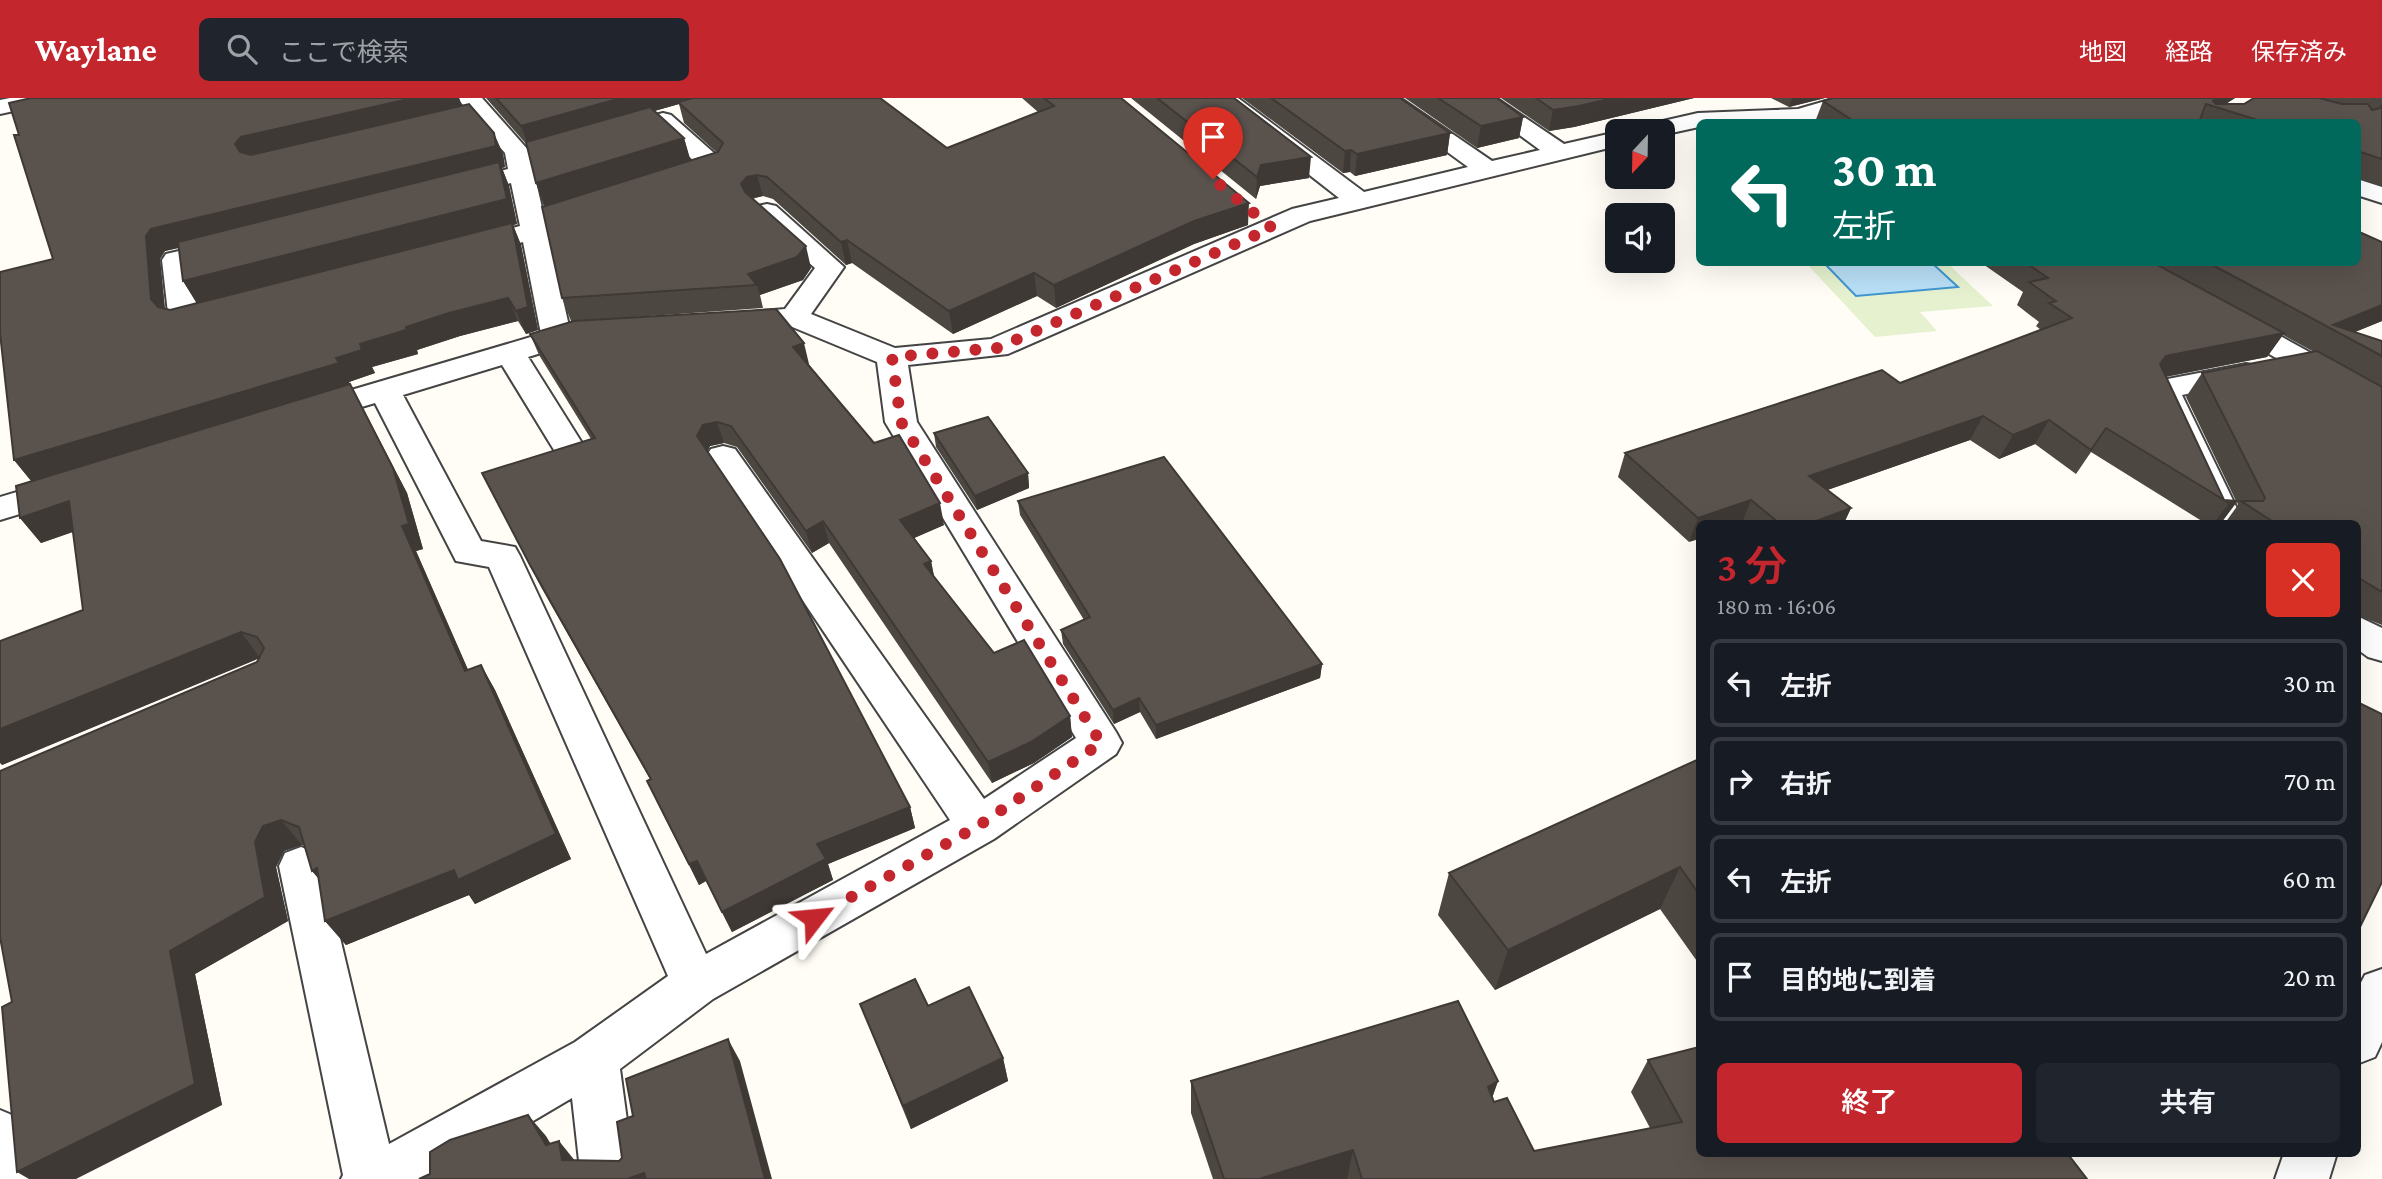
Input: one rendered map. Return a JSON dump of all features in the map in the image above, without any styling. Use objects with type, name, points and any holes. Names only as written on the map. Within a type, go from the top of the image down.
[{"type":"street","points":[[0,107],[43,98]]},
{"type":"street","points":[[1223,98],[1359,201]]},
{"type":"street","points":[[1385,98],[1488,170]]},
{"type":"street","points":[[1481,98],[1560,153]]},
{"type":"street","points":[[1673,98],[1693,121]]},
{"type":"street","points":[[1732,119],[1810,115],[1850,108]]},
{"type":"street","points":[[470,111],[517,151],[557,337]]},
{"type":"street","points":[[637,127],[675,116],[714,166],[649,187]]},
{"type":"street","points":[[1675,125],[1696,121]]},
{"type":"street","points":[[700,323],[794,317],[892,357],[997,348],[1262,219],[1301,215],[1605,142]]},
{"type":"street","points":[[429,197],[521,167],[545,153]]},
{"type":"street","points":[[2361,188],[2382,195]]},
{"type":"street","points":[[762,208],[830,268],[794,317]]},
{"type":"street","points":[[440,256],[533,227],[559,215]]},
{"type":"street","points":[[251,305],[184,322],[176,260],[256,240]]},
{"type":"street","points":[[2208,309],[2382,405]]},
{"type":"street","points":[[278,422],[579,330],[619,328]]},
{"type":"street","points":[[509,351],[566,443]]},
{"type":"street","points":[[300,866],[369,1179],[409,1164],[593,1059],[696,984],[978,826],[1101,743],[901,422],[892,357]]},
{"type":"street","points":[[2225,520],[2163,389],[2305,362]]},
{"type":"street","points":[[384,389],[469,552],[502,556],[696,984]]},
{"type":"street","points":[[723,456],[978,826]]},
{"type":"street","points":[[0,509],[93,480]]},
{"type":"street","points":[[2361,633],[2382,647]]},
{"type":"street","points":[[2361,1033],[2382,991]]},
{"type":"street","points":[[593,1059],[608,1179]]},
{"type":"street","points":[[0,1136],[3,1179]]},
{"type":"street","points":[[2302,1179],[2310,1157]]},
{"type":"green space","points":[[1809,266],[1950,266],[1993,306],[1920,312],[1937,331],[1875,337]]},
{"type":"water","points":[[1827,266],[1935,266],[1958,287],[1856,296]]},
{"type":"building","points":[[31,98],[413,98],[241,137],[235,144],[240,152],[251,155],[469,104],[494,133],[496,146],[151,229],[146,236],[151,299],[158,307],[170,310],[512,223],[528,307],[516,311],[508,298],[449,313],[360,344],[362,350],[336,358],[339,363],[14,460],[0,333],[0,272],[53,259],[14,135],[19,135],[9,103]]},
{"type":"building","points":[[496,98],[621,98],[521,126]]},
{"type":"building","points":[[693,98],[880,98],[947,148],[1054,106],[1044,98],[1121,98],[1249,203],[1194,221],[1054,285],[1034,273],[949,311],[847,240],[841,242],[767,177],[757,175],[747,177],[741,184],[745,192],[806,246],[797,257],[748,274],[757,285],[562,298],[542,207],[718,152],[723,143],[678,102]]},
{"type":"building","points":[[1157,98],[1234,98],[1311,157],[1261,165],[1257,177]]},
{"type":"building","points":[[1271,98],[1400,98],[1450,133],[1357,154],[1351,150],[1345,151]]},
{"type":"building","points":[[1438,98],[1497,98],[1523,117],[1481,126]]},
{"type":"building","points":[[1536,98],[1613,98],[1553,110]]},
{"type":"building","points":[[1833,98],[2216,98],[2213,101],[2216,104],[2244,104],[2254,98],[2319,98],[2342,104],[2368,104],[2372,110],[2382,105],[2382,159],[2361,152],[2361,119],[2254,119],[2206,104],[2200,119],[1850,119],[1823,101]]},
{"type":"building","points":[[650,107],[684,138],[536,183],[526,142]]},
{"type":"building","points":[[499,162],[507,199],[183,281],[178,242]]},
{"type":"building","points":[[2361,233],[2382,242],[2382,305],[2333,325],[2382,341],[2382,356],[2214,266],[2361,266]]},
{"type":"building","points":[[2031,266],[2159,266],[2284,333],[2166,356],[2160,364],[2224,500],[2106,428],[2091,450],[2049,420],[2013,435],[1983,416],[1809,476],[1851,508],[1819,520],[1775,520],[1751,500],[1698,518],[1625,453],[1882,370],[1900,383],[2072,318],[2049,303],[2056,301],[2029,282],[2048,278]]},
{"type":"building","points":[[776,309],[804,343],[793,347],[874,443],[899,435],[940,503],[900,520],[931,561],[924,564],[994,653],[1024,640],[1070,716],[1031,742],[988,762],[823,521],[806,531],[731,426],[717,422],[703,425],[697,436],[780,559],[910,807],[817,844],[826,859],[722,912],[697,861],[689,864],[647,781],[651,779],[530,565],[482,473],[595,438],[530,334],[574,321]]},
{"type":"building","points":[[2317,351],[2382,387],[2382,592],[2361,579],[2361,520],[2270,520],[2241,501],[2263,501],[2265,498],[2202,373]]},
{"type":"building","points":[[350,384],[393,468],[409,524],[402,526],[465,671],[481,665],[556,834],[458,880],[454,870],[325,921],[317,868],[312,871],[299,827],[281,820],[263,826],[255,842],[265,897],[170,951],[195,1084],[17,1172],[2,1007],[12,1002],[0,937],[0,771],[257,662],[264,648],[257,637],[241,632],[0,729],[0,641],[83,610],[69,501],[20,518],[16,486]]},
{"type":"building","points":[[988,417],[1028,473],[975,496],[934,433]]},
{"type":"building","points":[[1164,457],[1322,664],[1156,725],[1139,698],[1113,710],[1061,630],[1090,617],[1018,501]]},
{"type":"building","points":[[2361,704],[2382,714],[2382,882],[2361,925]]},
{"type":"building","points":[[1696,760],[1696,890],[1680,867],[1508,950],[1449,873]]},
{"type":"building","points":[[915,979],[928,1006],[969,987],[1003,1058],[903,1106],[860,1004]]},
{"type":"building","points":[[1458,1001],[1498,1081],[1488,1087],[1494,1102],[1507,1098],[1534,1151],[1682,1122],[1648,1060],[1696,1048],[1696,1157],[2070,1157],[2087,1179],[1362,1179],[1353,1150],[1259,1179],[1224,1179],[1191,1081]]},
{"type":"building","points":[[728,1039],[765,1179],[646,1179],[644,1173],[627,1179],[419,1179],[430,1174],[430,1152],[450,1140],[528,1115],[546,1145],[559,1141],[562,1160],[619,1161],[622,1158],[617,1122],[633,1116],[626,1079]]},
{"type":"route","points":[[814,918],[978,826],[1101,743],[901,422],[892,357],[997,348],[1272,228],[1213,179]]}]
